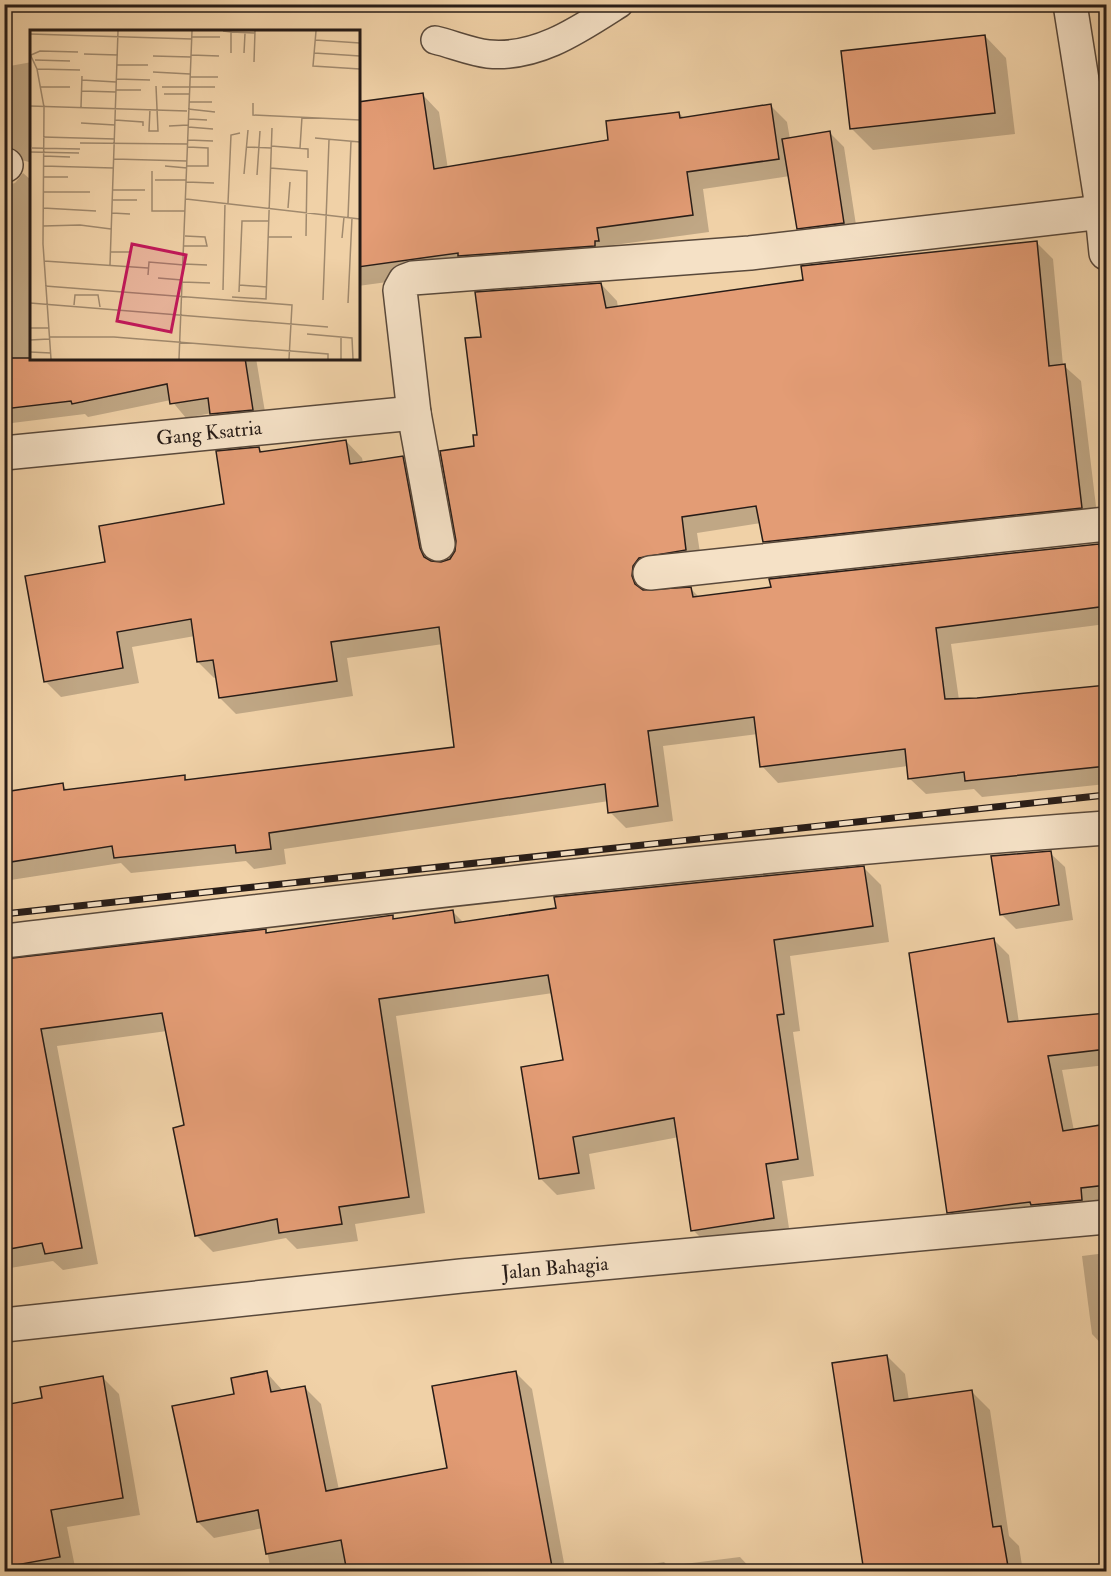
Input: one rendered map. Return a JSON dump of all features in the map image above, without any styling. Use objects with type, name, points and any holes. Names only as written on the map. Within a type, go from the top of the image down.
[{"type":"street","points":[[1070,4],[1103,200],[1107,253]]},
{"type":"street","points":[[438,544],[414,413],[400,290],[405,281],[413,278],[750,253],[1103,200]]},
{"type":"street","name":"Gang Ksatria","points":[[4,453],[414,413]]},
{"type":"street","points":[[650,573],[1107,524]]},
{"type":"street","points":[[4,940],[670,864],[893,843],[1107,828]]},
{"type":"street","name":"Jalan Bahagia","points":[[4,1325],[461,1276],[1107,1217]]},
{"type":"lane","points":[[435,40],[486,54],[510,55],[537,49],[563,38],[619,4]]},
{"type":"building","points":[[985,35],[995,113],[850,129],[841,51]]},
{"type":"building","points":[[423,93],[434,169],[608,140],[606,121],[679,112],[680,118],[771,104],[779,159],[687,172],[693,215],[597,228],[599,241],[595,241],[595,246],[458,256],[458,253],[360,267],[360,102]]},
{"type":"building","points":[[830,131],[844,223],[797,229],[782,139]]},
{"type":"building","points":[[1037,241],[1049,366],[1065,364],[1082,508],[763,542],[756,506],[682,517],[686,550],[639,558],[633,566],[632,576],[635,584],[643,590],[691,587],[693,597],[771,587],[769,579],[1099,544],[1107,606],[936,628],[945,699],[1107,685],[1107,766],[965,781],[964,772],[908,779],[905,749],[760,767],[754,717],[648,731],[658,806],[608,813],[605,784],[269,833],[271,849],[236,853],[235,845],[114,858],[112,846],[4,863],[4,792],[63,783],[64,790],[185,775],[185,780],[454,747],[439,627],[331,642],[337,681],[219,698],[213,660],[197,662],[191,619],[117,632],[123,668],[44,682],[25,576],[105,562],[99,526],[224,504],[216,451],[259,447],[260,452],[346,440],[350,464],[403,456],[420,548],[424,557],[431,561],[441,562],[450,559],[455,551],[456,541],[440,451],[474,446],[473,435],[477,435],[465,338],[481,337],[475,292],[601,283],[606,308],[803,280],[801,266]]},
{"type":"building","points":[[4,358],[30,358],[30,360],[245,360],[253,410],[210,414],[208,398],[170,404],[167,384],[72,404],[71,401],[4,409]]},
{"type":"building","points":[[1051,851],[1059,905],[1000,915],[991,856]]},
{"type":"building","points":[[864,866],[873,926],[774,940],[784,1014],[777,1015],[798,1159],[766,1164],[774,1218],[691,1231],[674,1118],[573,1137],[579,1173],[539,1179],[521,1067],[563,1060],[548,975],[379,999],[409,1197],[339,1207],[342,1224],[279,1233],[277,1219],[195,1236],[173,1128],[184,1125],[162,1013],[41,1029],[82,1248],[45,1254],[42,1243],[4,1250],[4,959],[266,929],[266,933],[393,915],[393,919],[453,910],[455,923],[556,908],[554,897]]},
{"type":"building","points":[[994,938],[1008,1022],[1107,1013],[1107,1049],[1048,1056],[1063,1131],[1107,1124],[1107,1185],[1081,1188],[1082,1200],[1031,1205],[1030,1202],[947,1213],[909,953]]},
{"type":"building","points":[[887,1355],[894,1401],[972,1390],[993,1527],[1001,1526],[1009,1572],[864,1572],[832,1363]]},
{"type":"building","points":[[267,1371],[271,1392],[305,1386],[326,1491],[447,1468],[432,1386],[516,1371],[553,1572],[347,1572],[341,1540],[266,1554],[258,1510],[197,1522],[172,1406],[234,1394],[231,1378]]},
{"type":"building","points":[[103,1376],[123,1498],[51,1510],[60,1557],[11,1566],[4,1533],[4,1405],[42,1398],[40,1387]]},
{"type":"railway","points":[[4,914],[1106,795]]}]
